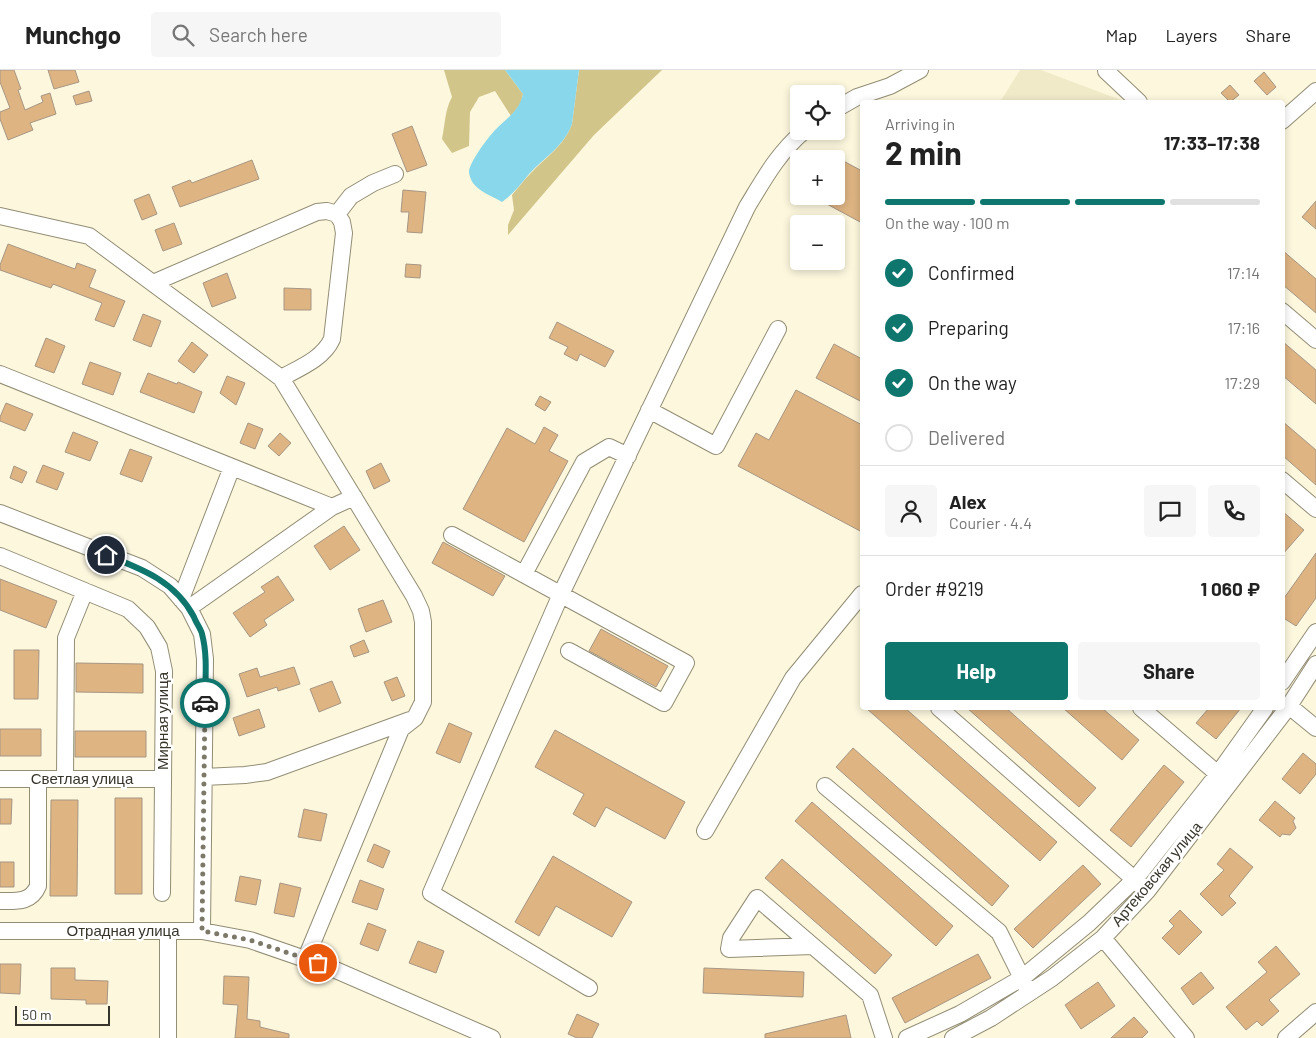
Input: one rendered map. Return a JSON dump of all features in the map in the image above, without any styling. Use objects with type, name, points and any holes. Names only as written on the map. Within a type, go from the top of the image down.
[{"type":"street","points":[[845,104],[858,97],[890,86],[920,70]]},
{"type":"street","points":[[1106,71],[1137,100]]},
{"type":"street","points":[[1285,118],[1316,91]]},
{"type":"street","points":[[589,988],[431,893],[561,594],[649,410],[747,207],[776,159],[793,140]]},
{"type":"street","points":[[336,214],[351,196],[373,183],[395,174]]},
{"type":"street","points":[[153,283],[317,212],[327,211],[336,214],[342,222],[344,233],[332,339],[328,348],[319,356],[281,378]]},
{"type":"street","points":[[0,216],[89,236],[281,378],[414,596],[421,611],[424,622],[423,702],[415,718],[401,729],[306,958]]},
{"type":"street","points":[[1285,314],[1316,340]]},
{"type":"street","points":[[649,410],[716,446],[778,329]]},
{"type":"street","points":[[0,374],[332,507]]},
{"type":"street","points":[[524,574],[584,462],[609,447],[628,456]]},
{"type":"street","points":[[185,603],[232,467]]},
{"type":"street","points":[[1285,483],[1316,509]]},
{"type":"street","points":[[185,603],[332,507],[354,497]]},
{"type":"street","points":[[0,513],[142,568],[170,586],[185,603],[202,634],[205,660],[202,931]]},
{"type":"street","points":[[452,536],[686,663],[664,703],[569,651]]},
{"type":"street","name":"Мирная улица","points":[[0,556],[128,608],[147,628],[159,647],[164,670],[162,893]]},
{"type":"street","points":[[65,779],[66,638],[85,591]]},
{"type":"street","points":[[705,831],[793,678],[860,596]]},
{"type":"street","points":[[1306,680],[1288,664],[1316,632]]},
{"type":"street","name":"Артековская улица","points":[[953,1038],[991,1018],[1026,986],[1052,978],[1103,938],[1148,890],[1224,779],[1289,706],[1316,664]]},
{"type":"street","points":[[1289,706],[1316,728]]},
{"type":"street","points":[[941,710],[1148,890]]},
{"type":"street","points":[[1143,710],[1224,779]]},
{"type":"street","points":[[907,1038],[1026,986],[1134,879],[1224,779],[1264,710]]},
{"type":"street","points":[[204,777],[267,772],[415,718]]},
{"type":"street","points":[[0,901],[21,901],[36,893],[38,886],[38,779]]},
{"type":"street","name":"Светлая улица","points":[[0,780],[163,779]]},
{"type":"street","points":[[825,786],[998,932],[1026,986]]},
{"type":"street","points":[[813,946],[730,948],[731,938],[757,898],[813,946],[870,996],[884,1038]]},
{"type":"street","name":"Отрадная улица","points":[[0,931],[202,931],[250,940],[306,958],[492,1038]]},
{"type":"street","points":[[168,931],[168,1038]]},
{"type":"street","points":[[1103,938],[1186,1038]]},
{"type":"street","points":[[1286,1038],[1316,1012]]},
{"type":"shaded area","points":[[444,70],[505,70],[523,94],[521,103],[511,116],[495,91],[479,97],[470,112],[469,146],[452,153],[442,139],[452,97]]},
{"type":"shaded area","points":[[579,70],[662,70],[594,135],[508,235],[508,225],[514,210],[512,195],[569,132],[572,124]]},
{"type":"shaded area","points":[[1020,70],[1041,70],[1121,100],[1001,100]]},
{"type":"water","points":[[505,70],[579,70],[572,124],[569,132],[559,145],[502,202],[476,186],[469,172],[474,159],[484,143],[514,112],[521,101],[523,94]]},
{"type":"building","points":[[0,70],[14,70],[21,89],[18,90],[25,110],[43,102],[41,96],[50,93],[56,114],[30,123],[33,130],[8,140],[0,119],[0,112],[10,108],[0,82]]},
{"type":"building","points":[[48,70],[75,70],[79,82],[54,89]]},
{"type":"building","points":[[1264,72],[1276,87],[1267,95],[1254,81]]},
{"type":"building","points":[[1230,85],[1239,95],[1233,100],[1228,100],[1221,93]]},
{"type":"building","points":[[89,91],[92,101],[76,105],[73,96]]},
{"type":"building","points":[[412,126],[427,165],[407,172],[392,134]]},
{"type":"building","points":[[252,160],[259,179],[180,207],[172,187],[190,180],[192,183]]},
{"type":"building","points":[[845,162],[860,170],[860,222],[829,205],[845,205]]},
{"type":"building","points":[[403,190],[426,192],[422,233],[407,232],[409,212],[401,212]]},
{"type":"building","points":[[149,194],[157,214],[142,220],[134,200]]},
{"type":"building","points":[[1316,201],[1316,229],[1302,217]]},
{"type":"building","points":[[174,223],[182,244],[163,251],[155,230]]},
{"type":"building","points":[[8,244],[75,269],[77,263],[96,270],[89,287],[125,301],[114,327],[95,320],[102,303],[53,284],[51,288],[0,270]]},
{"type":"building","points":[[1285,253],[1316,279],[1316,313],[1285,287]]},
{"type":"building","points":[[406,264],[421,265],[420,278],[405,277]]},
{"type":"building","points":[[227,273],[236,298],[212,307],[203,283]]},
{"type":"building","points":[[284,288],[311,289],[311,310],[284,310]]},
{"type":"building","points":[[143,314],[161,321],[151,347],[133,340]]},
{"type":"building","points":[[557,322],[614,351],[605,367],[580,354],[577,361],[564,354],[568,347],[549,338]]},
{"type":"building","points":[[46,338],[65,346],[54,373],[35,366]]},
{"type":"building","points":[[192,342],[208,355],[194,373],[178,361]]},
{"type":"building","points":[[834,344],[860,358],[860,401],[816,378]]},
{"type":"building","points":[[1285,344],[1316,370],[1316,404],[1285,378]]},
{"type":"building","points":[[90,362],[121,373],[113,395],[82,384]]},
{"type":"building","points":[[148,373],[202,392],[194,413],[140,392]]},
{"type":"building","points":[[227,376],[245,383],[236,405],[220,393]]},
{"type":"building","points":[[796,390],[860,424],[860,531],[738,466],[756,433],[769,440]]},
{"type":"building","points":[[540,396],[551,402],[545,411],[535,405]]},
{"type":"building","points":[[6,403],[33,414],[25,431],[0,421]]},
{"type":"building","points":[[248,423],[263,429],[255,449],[240,443]]},
{"type":"building","points":[[1285,424],[1316,450],[1316,485],[1285,458]]},
{"type":"building","points":[[544,427],[558,435],[549,451],[568,461],[524,542],[463,509],[507,428],[535,444]]},
{"type":"building","points":[[73,432],[98,442],[90,461],[65,452]]},
{"type":"building","points":[[280,433],[291,443],[279,456],[268,446]]},
{"type":"building","points":[[130,449],[152,457],[142,482],[120,474]]},
{"type":"building","points":[[381,463],[390,481],[374,489],[366,471]]},
{"type":"building","points":[[43,465],[64,473],[57,490],[36,482]]},
{"type":"building","points":[[14,466],[27,472],[22,483],[10,478]]},
{"type":"building","points":[[1285,514],[1304,530],[1285,552]]},
{"type":"building","points":[[344,526],[360,550],[330,570],[314,546]]},
{"type":"building","points":[[443,542],[505,576],[493,596],[432,563]]},
{"type":"building","points":[[1316,553],[1316,598],[1296,626],[1285,619],[1285,597]]},
{"type":"building","points":[[278,576],[294,600],[264,620],[267,625],[250,637],[233,613],[265,592],[261,587]]},
{"type":"building","points":[[0,579],[57,601],[46,628],[0,610]]},
{"type":"building","points":[[383,600],[392,622],[366,632],[358,609]]},
{"type":"building","points":[[601,629],[668,666],[656,687],[589,651]]},
{"type":"building","points":[[364,640],[369,652],[354,657],[350,646]]},
{"type":"building","points":[[14,650],[39,650],[38,699],[14,699]]},
{"type":"building","points":[[76,663],[143,664],[143,693],[76,692]]},
{"type":"building","points":[[294,667],[300,684],[278,691],[277,687],[247,697],[239,674],[257,668],[260,677]]},
{"type":"building","points":[[397,677],[405,696],[392,701],[384,682]]},
{"type":"building","points":[[332,681],[341,703],[319,712],[310,689]]},
{"type":"building","points":[[259,709],[265,727],[239,736],[233,718]]},
{"type":"building","points":[[868,710],[907,710],[1057,842],[1040,861]]},
{"type":"building","points":[[969,710],[1008,710],[1096,788],[1079,807]]},
{"type":"building","points":[[1065,710],[1104,710],[1139,740],[1122,760]]},
{"type":"building","points":[[1207,710],[1239,710],[1216,739],[1196,723]]},
{"type":"building","points":[[449,723],[472,733],[460,763],[436,753]]},
{"type":"building","points":[[0,729],[41,729],[41,756],[0,756]]},
{"type":"building","points":[[555,730],[685,802],[665,839],[606,807],[595,827],[573,814],[584,794],[535,767]]},
{"type":"building","points":[[75,731],[146,731],[146,757],[75,757]]},
{"type":"building","points":[[853,748],[1009,886],[992,906],[836,767]]},
{"type":"building","points":[[1303,753],[1316,764],[1316,774],[1300,794],[1282,779]]},
{"type":"building","points":[[1164,765],[1184,782],[1131,847],[1110,830]]},
{"type":"building","points":[[115,798],[142,798],[142,894],[115,894]]},
{"type":"building","points":[[0,799],[12,799],[11,824],[0,824]]},
{"type":"building","points":[[51,800],[78,800],[77,896],[50,896]]},
{"type":"building","points":[[1275,801],[1295,818],[1293,821],[1296,828],[1290,835],[1282,834],[1280,837],[1259,820]]},
{"type":"building","points":[[812,802],[953,926],[936,946],[795,821]]},
{"type":"building","points":[[304,809],[327,814],[321,841],[298,837]]},
{"type":"building","points":[[374,844],[390,851],[383,868],[367,861]]},
{"type":"building","points":[[1230,848],[1253,867],[1229,896],[1236,903],[1222,916],[1200,894],[1224,870],[1217,864]]},
{"type":"building","points":[[553,856],[632,902],[612,937],[556,906],[539,936],[515,922]]},
{"type":"building","points":[[782,859],[892,955],[875,974],[765,878]]},
{"type":"building","points":[[0,862],[14,862],[14,887],[0,887]]},
{"type":"building","points":[[1083,865],[1101,884],[1033,948],[1014,929]]},
{"type":"building","points":[[240,876],[261,880],[256,905],[235,901]]},
{"type":"building","points":[[360,880],[384,889],[377,910],[352,902]]},
{"type":"building","points":[[280,883],[301,888],[294,917],[274,913]]},
{"type":"building","points":[[1180,910],[1202,932],[1179,955],[1162,938],[1174,926],[1169,921]]},
{"type":"building","points":[[368,923],[386,930],[378,951],[360,944]]},
{"type":"building","points":[[418,941],[444,951],[436,973],[409,963]]},
{"type":"building","points":[[1276,946],[1300,974],[1269,1000],[1279,1011],[1262,1026],[1257,1021],[1246,1030],[1226,1007],[1267,972],[1258,962]]},
{"type":"building","points":[[978,954],[991,978],[905,1023],[892,998]]},
{"type":"building","points":[[0,964],[21,964],[20,994],[0,993]]},
{"type":"building","points":[[51,968],[75,968],[75,980],[108,981],[107,1004],[86,1004],[86,1000],[51,999]]},
{"type":"building","points":[[704,968],[804,972],[803,997],[703,993]]},
{"type":"building","points":[[1201,972],[1214,988],[1193,1005],[1181,988]]},
{"type":"building","points":[[224,976],[249,977],[247,1019],[260,1021],[260,1027],[289,1034],[289,1038],[235,1038],[238,1005],[223,1004]]},
{"type":"building","points":[[1098,982],[1115,1006],[1081,1029],[1065,1005]]},
{"type":"building","points":[[577,1014],[599,1024],[592,1038],[577,1038],[568,1034]]},
{"type":"building","points":[[846,1015],[851,1038],[765,1038],[765,1034]]},
{"type":"building","points":[[1134,1017],[1148,1032],[1142,1038],[1111,1038]]},
{"type":"way so far","points":[[205,703],[202,931],[250,940],[318,963]]},
{"type":"route","points":[[106,555],[142,568],[170,586],[189,608],[202,634],[205,660],[205,703]]}]
